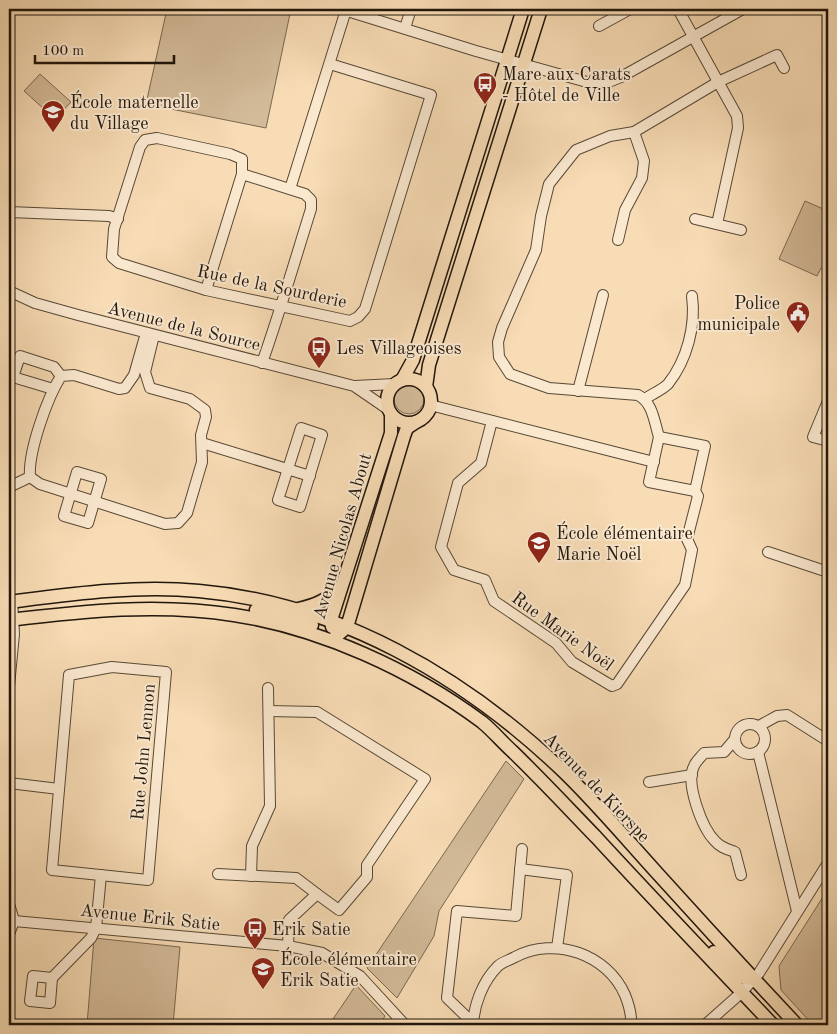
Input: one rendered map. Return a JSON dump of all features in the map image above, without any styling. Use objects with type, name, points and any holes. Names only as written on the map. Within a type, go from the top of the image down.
[{"type":"main road","name":"Avenue Nicolas About","points":[[430,405],[424,417],[407,428],[404,436],[347,627],[332,630],[342,584],[390,432],[390,412],[387,396],[413,360],[523,9]]},
{"type":"main road","points":[[430,405],[430,397],[426,387],[429,365],[541,9]]},
{"type":"main road","points":[[398,382],[415,380],[426,387]]},
{"type":"main road","points":[[390,412],[402,422],[416,422]]},
{"type":"main road","points":[[293,610],[315,606],[326,600],[342,584]]},
{"type":"main road","name":"Avenue de Kierspe","points":[[10,602],[125,590],[164,589],[201,591],[249,598],[293,610],[332,630],[426,686],[483,723],[546,784],[773,1025]]},
{"type":"main road","points":[[12,620],[109,609],[202,611],[226,606],[285,616],[332,630]]},
{"type":"main road","name":"Avenue de Kierspe","points":[[332,630],[347,627],[435,672],[494,710],[565,773],[797,1025]]},
{"type":"main road","points":[[654,899],[681,918],[738,977],[754,980]]},
{"type":"main road","points":[[742,993],[758,996],[786,1025]]},
{"type":"street","points":[[404,28],[411,9]]},
{"type":"street","points":[[599,26],[630,9]]},
{"type":"street","points":[[678,9],[737,116],[738,128],[717,224]]},
{"type":"street","points":[[290,189],[330,64],[343,10],[523,65],[587,82],[611,81],[743,9]]},
{"type":"street","points":[[659,437],[705,446],[695,491],[650,482],[659,437],[650,406],[645,399],[638,395],[549,388],[510,374],[499,357],[498,342],[536,250],[548,184],[576,150],[610,136],[634,132],[718,82],[777,55],[784,68]]},
{"type":"street","name":"Rue de la Sourderie","points":[[118,219],[112,240],[112,256],[114,260],[206,290],[350,321],[358,317],[364,309],[431,95],[330,64]]},
{"type":"street","points":[[618,240],[625,210],[642,178],[644,161],[634,132]]},
{"type":"street","points":[[9,212],[62,216],[109,216],[118,219],[140,147],[145,140],[157,138],[230,154],[242,159],[242,174],[206,290]]},
{"type":"street","points":[[242,174],[305,194],[311,200],[312,209],[262,363]]},
{"type":"street","points":[[695,219],[742,230]]},
{"type":"street","name":"Avenue de la Source","points":[[9,291],[35,303],[354,386],[398,382]]},
{"type":"street","points":[[578,391],[603,295]]},
{"type":"street","points":[[645,399],[667,385],[681,363],[687,348],[694,313],[692,296]]},
{"type":"street","points":[[61,376],[74,375],[118,389],[125,388],[134,375],[150,334]]},
{"type":"street","points":[[30,478],[40,484],[165,524],[178,523],[186,513],[202,462],[201,435],[206,416],[205,410],[190,399],[150,388],[144,372],[150,334]]},
{"type":"street","points":[[53,389],[13,377],[20,356],[54,366],[61,376]]},
{"type":"street","points":[[134,375],[145,378]]},
{"type":"street","points":[[30,478],[29,464],[53,389],[61,376]]},
{"type":"street","name":"Avenue de la Source","points":[[354,386],[390,412]]},
{"type":"street","points":[[828,401],[813,437],[828,441]]},
{"type":"street","points":[[430,405],[654,462]]},
{"type":"street","name":"Rue Marie Noël","points":[[492,421],[481,463],[458,483],[441,547],[454,570],[485,580],[494,600],[556,643],[572,662],[612,686],[617,684],[685,585],[692,550],[687,539],[698,496],[695,491]]},
{"type":"street","points":[[301,428],[322,435],[300,507],[278,500],[288,469],[301,428]]},
{"type":"street","points":[[202,443],[310,476]]},
{"type":"street","points":[[77,472],[101,479],[88,523],[64,516],[70,494],[77,472]]},
{"type":"street","points":[[9,487],[30,478]]},
{"type":"street","points":[[768,552],[828,572]]},
{"type":"street","points":[[9,686],[12,620],[10,602]]},
{"type":"street","name":"Rue John Lennon","points":[[112,667],[166,672],[148,880],[52,870],[59,789],[70,675],[112,667]]},
{"type":"street","points":[[251,876],[252,846],[270,806],[268,688]]},
{"type":"street","points":[[218,874],[296,878],[339,910],[368,877],[367,865],[425,779],[317,712],[269,712]]},
{"type":"street","points":[[759,726],[777,716],[787,715],[828,741]]},
{"type":"street","points":[[749,723],[759,726],[766,738],[762,748],[753,754],[742,752],[736,745],[736,733],[743,725],[749,723]]},
{"type":"street","points":[[735,739],[724,752],[704,753],[693,766],[691,787],[698,810],[714,840],[722,848],[736,852],[741,875]]},
{"type":"street","points":[[758,752],[798,911]]},
{"type":"street","points":[[649,782],[692,775]]},
{"type":"street","points":[[9,783],[59,789]]},
{"type":"street","points":[[473,1024],[447,998],[457,911],[516,916],[522,849]]},
{"type":"street","points":[[705,1025],[754,980],[828,863]]},
{"type":"street","points":[[520,869],[567,875],[557,948]]},
{"type":"street","points":[[52,978],[91,938],[96,928],[101,875]]},
{"type":"street","points":[[288,946],[290,920],[317,894]]},
{"type":"street","points":[[9,904],[14,921],[9,934]]},
{"type":"street","name":"Avenue Erik Satie","points":[[14,921],[288,946],[322,953],[360,976],[405,1025]]},
{"type":"street","points":[[473,1024],[477,1001],[484,986],[499,965],[527,951],[557,948],[574,951],[591,959],[618,980],[629,1005],[631,1025]]},
{"type":"shaded area","points":[[167,9],[291,9],[266,128],[146,104]]},
{"type":"shaded area","points":[[40,74],[71,102],[55,119],[24,91]]},
{"type":"shaded area","points":[[805,201],[828,211],[828,271],[821,268],[817,276],[779,259]]},
{"type":"shaded area","points":[[409,384],[415,385],[423,393],[423,405],[415,413],[409,414],[403,413],[395,405],[394,399],[395,393],[403,385]]},
{"type":"shaded area","points":[[506,761],[524,779],[439,911],[434,936],[397,998],[367,968]]},
{"type":"shaded area","points":[[828,889],[828,1025],[813,1025],[781,990],[779,966]]},
{"type":"shaded area","points":[[94,938],[180,947],[173,1025],[87,1025]]},
{"type":"shaded area","points":[[356,985],[385,1016],[380,1025],[329,1025]]},
{"type":"place","name":"Mare aux Carats - Hôtel de Ville","points":[[485,105]]},
{"type":"place","name":"École maternelle du Village","points":[[53,133]]},
{"type":"place","name":"Police municipale","points":[[798,334]]},
{"type":"place","name":"Les Villageoises","points":[[319,369]]},
{"type":"place","name":"École élémentaire Marie Noël","points":[[539,564]]},
{"type":"place","name":"Erik Satie","points":[[255,950]]},
{"type":"place","name":"École élémentaire Erik Satie","points":[[263,990]]}]
